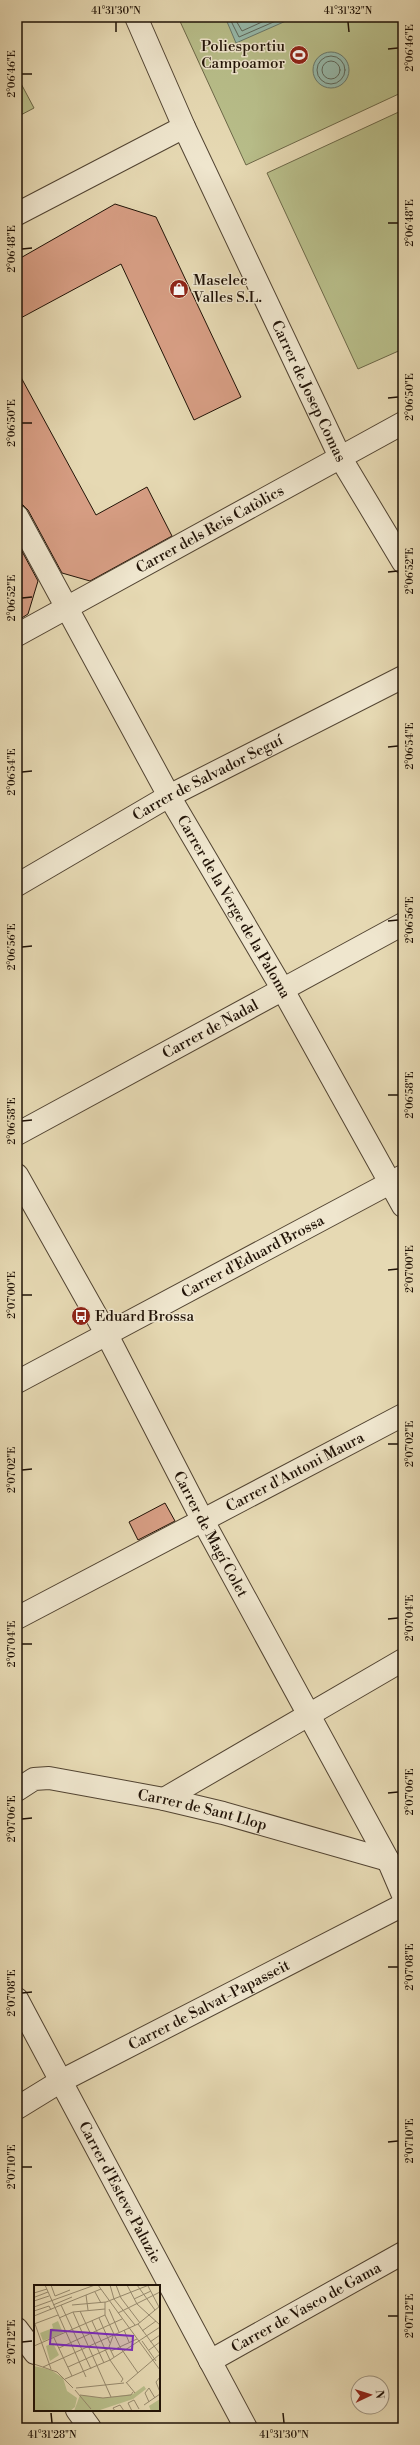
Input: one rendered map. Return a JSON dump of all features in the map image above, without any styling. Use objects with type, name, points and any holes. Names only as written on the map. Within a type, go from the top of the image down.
[{"type":"street","name":"Carrer de Josep Comas","points":[[136,17],[184,127],[340,457],[403,562]]},
{"type":"street","points":[[17,214],[184,127]]},
{"type":"street","name":"Carrer dels Reis Catòlics","points":[[17,635],[403,423]]},
{"type":"street","name":"Carrer de la Verge de la Paloma","points":[[17,516],[169,796],[283,990],[397,1179],[403,1206]]},
{"type":"street","name":"Carrer de Salvador Seguí","points":[[17,885],[169,796],[403,677]]},
{"type":"street","name":"Carrer de Nadal","points":[[17,1134],[403,924]]},
{"type":"street","name":"Carrer de Magí Colet","points":[[17,1175],[106,1335],[202,1519],[388,1860],[403,1895]]},
{"type":"street","name":"Carrer d'Eduard Brossa","points":[[17,1382],[397,1179]]},
{"type":"street","name":"Carrer d'Antoni Maura","points":[[17,1618],[202,1519],[403,1415]]},
{"type":"street","points":[[164,1798],[403,1660]]},
{"type":"street","name":"Carrer de Sant Llop","points":[[17,1790],[34,1779],[49,1778],[164,1798],[223,1813],[388,1860]]},
{"type":"street","name":"Carrer de Salvat-Papasseit","points":[[17,2108],[61,2081],[403,1905]]},
{"type":"street","name":"Carrer d'Esteve Paluzie","points":[[17,1999],[246,2428]]},
{"type":"street","name":"Carrer de Vasco de Gama","points":[[210,2361],[403,2253]]},
{"type":"street","points":[[17,2329],[34,2352]]},
{"type":"street","points":[[78,2411],[90,2428]]},
{"type":"green space","name":"Poliesportiu Campoamor","points":[[178,17],[403,17],[403,92],[246,165]]},
{"type":"green space","points":[[17,76],[34,108],[17,117]]},
{"type":"green space","points":[[403,110],[403,349],[358,369],[267,173]]},
{"type":"water","points":[[225,17],[295,17],[236,43]]},
{"type":"water","points":[[335,52],[344,57],[348,63],[348,77],[344,83],[335,88],[327,88],[318,83],[314,77],[313,66],[318,57],[324,53]]},
{"type":"building","points":[[115,204],[156,217],[241,397],[194,420],[121,264],[17,320],[17,260]]},
{"type":"building","points":[[17,370],[96,515],[147,487],[172,536],[90,581],[62,573],[28,510],[23,505],[17,504]]},
{"type":"building","points":[[17,542],[38,581],[28,614],[17,621]]},
{"type":"building","points":[[165,1503],[175,1521],[138,1540],[129,1522]]},
{"type":"place","name":"Poliesportiu Campoamor","points":[[299,55]]},
{"type":"place","name":"Maselec Valles S.L.","points":[[179,289]]},
{"type":"place","name":"Eduard Brossa","points":[[81,1316]]}]
